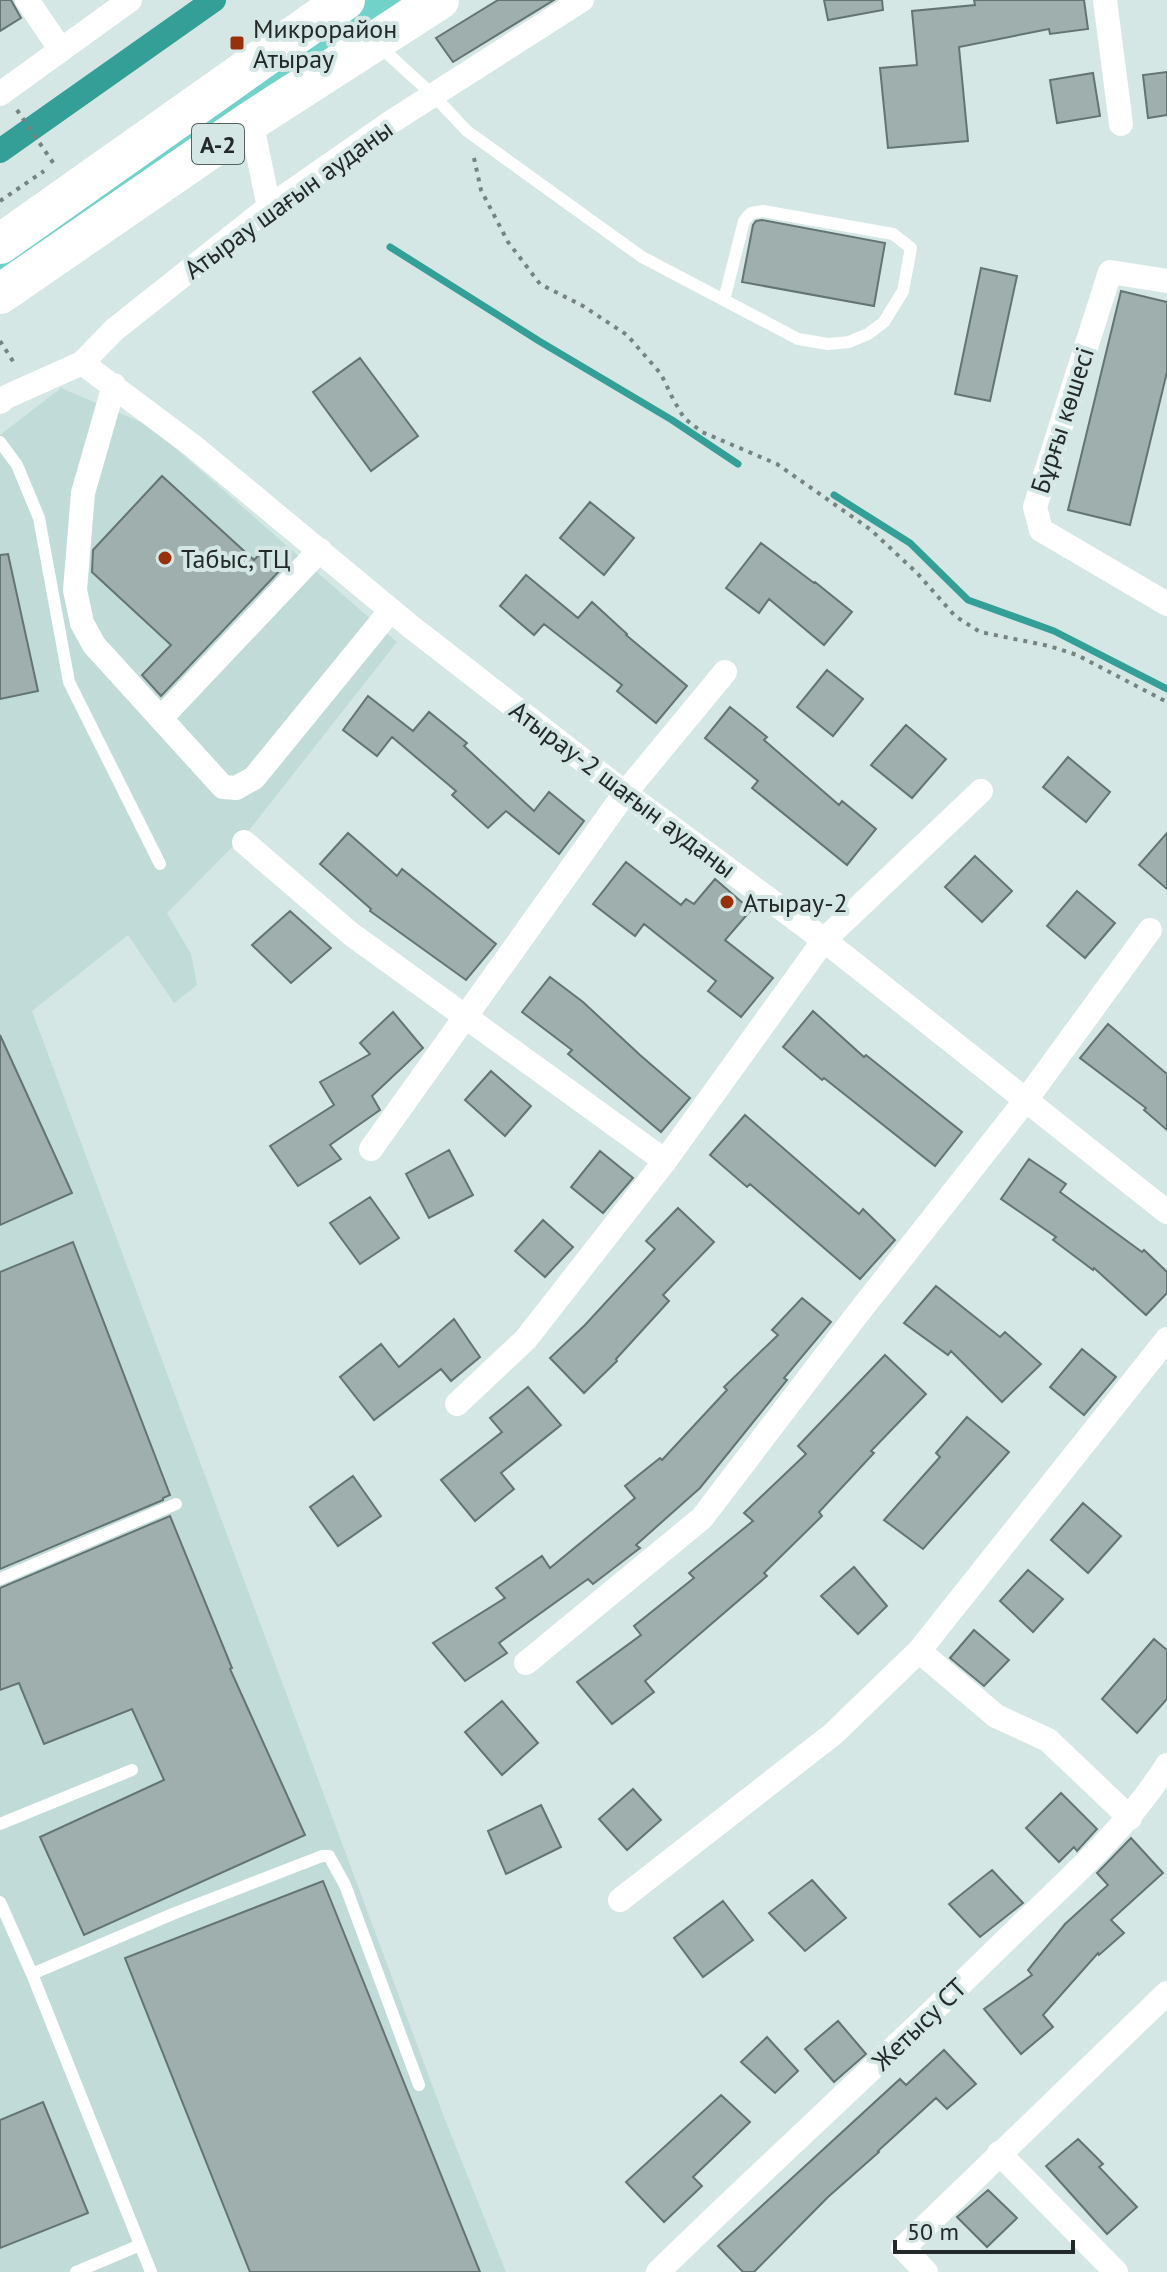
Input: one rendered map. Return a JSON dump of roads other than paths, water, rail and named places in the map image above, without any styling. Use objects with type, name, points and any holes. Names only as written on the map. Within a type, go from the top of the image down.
[{"type":"main road","name":"A-2","points":[[0,244],[345,0]]},
{"type":"main road","name":"A-2","points":[[0,294],[251,121],[439,0]]},
{"type":"street","points":[[27,0],[61,50]]},
{"type":"street","points":[[7,100],[61,50],[130,0]]},
{"type":"street","name":"Атырау шағын ауданы","points":[[2,398],[82,363],[114,330],[269,207],[433,95],[582,0]]},
{"type":"street","points":[[1105,0],[1121,124]]},
{"type":"street","points":[[251,121],[269,207]]},
{"type":"street","name":"Бұрғы көшесі","points":[[1167,281],[1110,272],[1035,507],[1041,530],[1167,604]]},
{"type":"street","name":"Атырау-2 шағын ауданы","points":[[82,363],[193,446],[391,610],[625,793],[824,940],[1167,1212]]},
{"type":"street","points":[[114,385],[83,493],[75,590],[82,623],[94,645],[223,787],[236,788],[254,778],[391,610]]},
{"type":"street","points":[[161,718],[320,550]]},
{"type":"street","points":[[371,1149],[625,793],[725,672]]},
{"type":"street","points":[[457,1404],[526,1339],[665,1161],[824,940],[981,791]]},
{"type":"street","points":[[244,842],[351,934],[665,1161]]},
{"type":"street","points":[[526,1663],[702,1518],[1026,1100],[1150,930]]},
{"type":"street","points":[[620,1900],[833,1734],[919,1651],[1167,1339]]},
{"type":"street","points":[[919,1651],[996,1716],[1048,1740],[1130,1818]]},
{"type":"street","name":"Жетысу СТ","points":[[658,2272],[915,2030],[1130,1818],[1167,1765]]},
{"type":"street","points":[[926,2272],[903,2248],[1167,1993]]},
{"type":"street","points":[[999,2153],[1116,2272]]},
{"type":"lane","points":[[375,42],[467,131],[642,257],[798,339],[828,344],[849,342],[868,334],[884,322],[903,291],[911,248],[893,234],[763,211],[751,213],[744,221],[724,300]]},
{"type":"lane","points":[[0,442],[17,465],[39,518],[69,682],[160,864]]},
{"type":"lane","points":[[0,1579],[176,1504]]},
{"type":"lane","points":[[0,1824],[132,1770]]},
{"type":"lane","points":[[32,1974],[175,1913],[322,1856],[329,1856],[345,1885],[419,2085]]},
{"type":"lane","points":[[0,1902],[32,1974],[151,2272]]},
{"type":"lane","points":[[76,2272],[140,2245]]},
{"type":"waterway","points":[[0,151],[214,0]]},
{"type":"waterway","points":[[390,247],[672,420],[738,464]]},
{"type":"waterway","points":[[834,495],[910,543],[968,600],[1054,631],[1167,689]]},
{"type":"place","name":"Микрорайон Атырау","points":[[237,43]]},
{"type":"place","name":"Табыс, ТЦ","points":[[165,558]]},
{"type":"place","name":"Атырау-2","points":[[727,902]]}]
